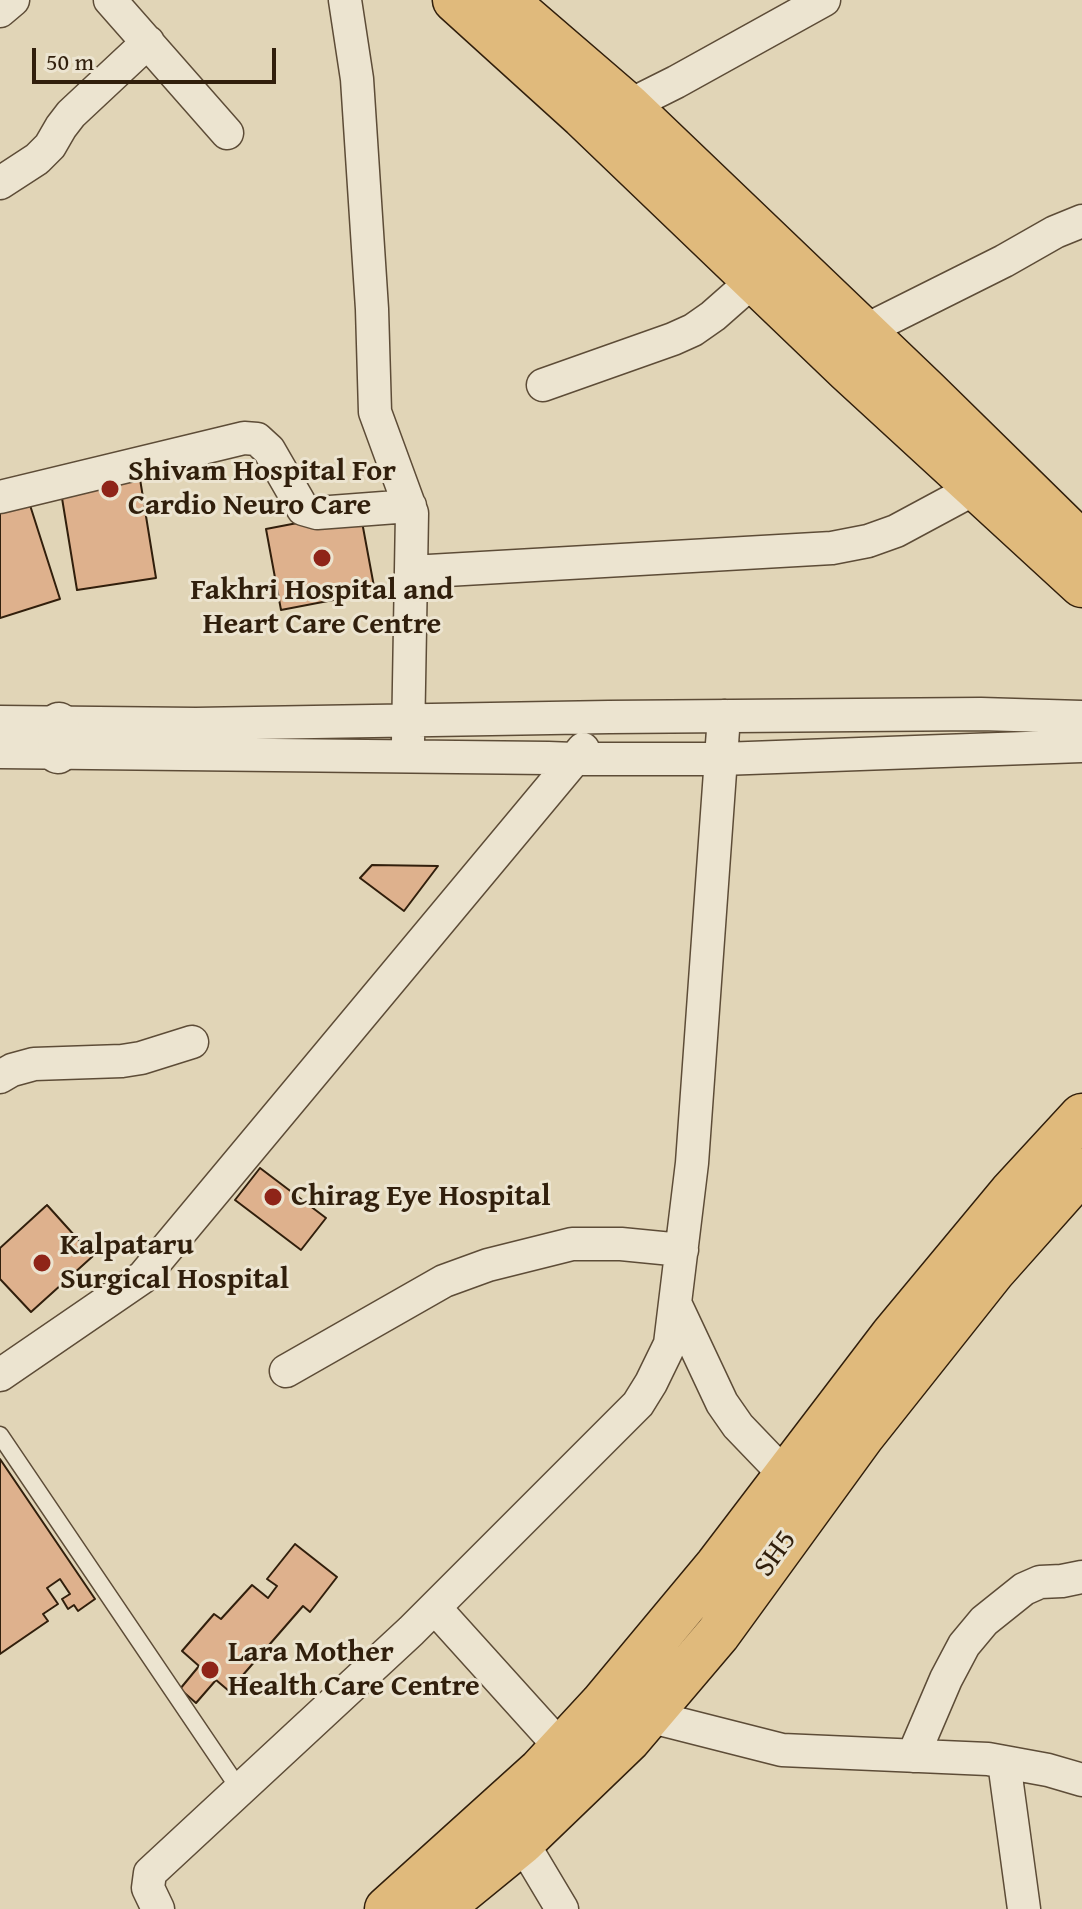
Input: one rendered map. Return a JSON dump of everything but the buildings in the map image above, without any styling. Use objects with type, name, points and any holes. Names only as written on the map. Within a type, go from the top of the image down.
[{"type":"main road","points":[[455,0],[583,116],[976,488],[1078,565]]},
{"type":"main road","points":[[505,0],[628,106],[864,331],[1078,565]]},
{"type":"main road","name":"SH5","points":[[387,1909],[541,1770],[574,1762],[628,1740],[718,1634],[893,1335],[1011,1193],[1082,1116]]},
{"type":"main road","name":"SH5","points":[[440,1909],[522,1842],[574,1762],[606,1699],[717,1566],[862,1436],[993,1271],[1082,1171]]},
{"type":"street","points":[[0,11],[13,0]]},
{"type":"street","points":[[110,0],[227,133]]},
{"type":"street","points":[[345,0],[357,79],[372,309],[375,412],[412,513],[408,756]]},
{"type":"street","points":[[628,106],[824,0]]},
{"type":"street","points":[[0,183],[37,159],[50,146],[71,114],[148,42]]},
{"type":"street","points":[[864,331],[1082,221]]},
{"type":"street","points":[[543,385],[693,330],[755,279]]},
{"type":"street","points":[[0,497],[244,438],[257,439],[269,450],[303,509],[317,513],[410,506]]},
{"type":"street","points":[[411,572],[832,548],[868,541],[896,531],[976,488]]},
{"type":"street","points":[[0,752],[58,738],[196,724],[724,716],[981,714],[1082,717]]},
{"type":"street","points":[[158,1909],[148,1888],[150,1873],[435,1608],[638,1404],[670,1344],[692,1163],[724,716]]},
{"type":"street","points":[[0,1375],[143,1277],[609,717]]},
{"type":"street","points":[[0,722],[58,738],[408,756],[721,759],[1082,746]]},
{"type":"street","points":[[0,1077],[34,1064],[122,1061],[192,1042]]},
{"type":"street","points":[[286,1371],[444,1281],[488,1265],[572,1244],[621,1244],[682,1250]]},
{"type":"street","points":[[675,1303],[722,1403],[738,1426],[801,1488]]},
{"type":"street","points":[[913,1756],[964,1645],[984,1621],[1024,1589],[1040,1582],[1082,1577]]},
{"type":"street","points":[[435,1608],[574,1762]]},
{"type":"street","points":[[606,1699],[648,1716],[782,1750],[988,1759],[1082,1780]]},
{"type":"street","points":[[1004,1762],[1024,1909]]},
{"type":"street","points":[[522,1842],[562,1909]]},
{"type":"lane","points":[[0,1435],[240,1790]]},
{"type":"place","name":"Shivam Hospital For Cardio Neuro Care","points":[[110,489]]},
{"type":"place","name":"Fakhri Hospital and Heart Care Centre","points":[[322,558]]},
{"type":"place","name":"Chirag Eye Hospital","points":[[273,1197]]},
{"type":"place","name":"Kalpataru Surgical Hospital","points":[[42,1263]]},
{"type":"place","name":"Lara Mother Health Care Centre","points":[[210,1670]]}]
